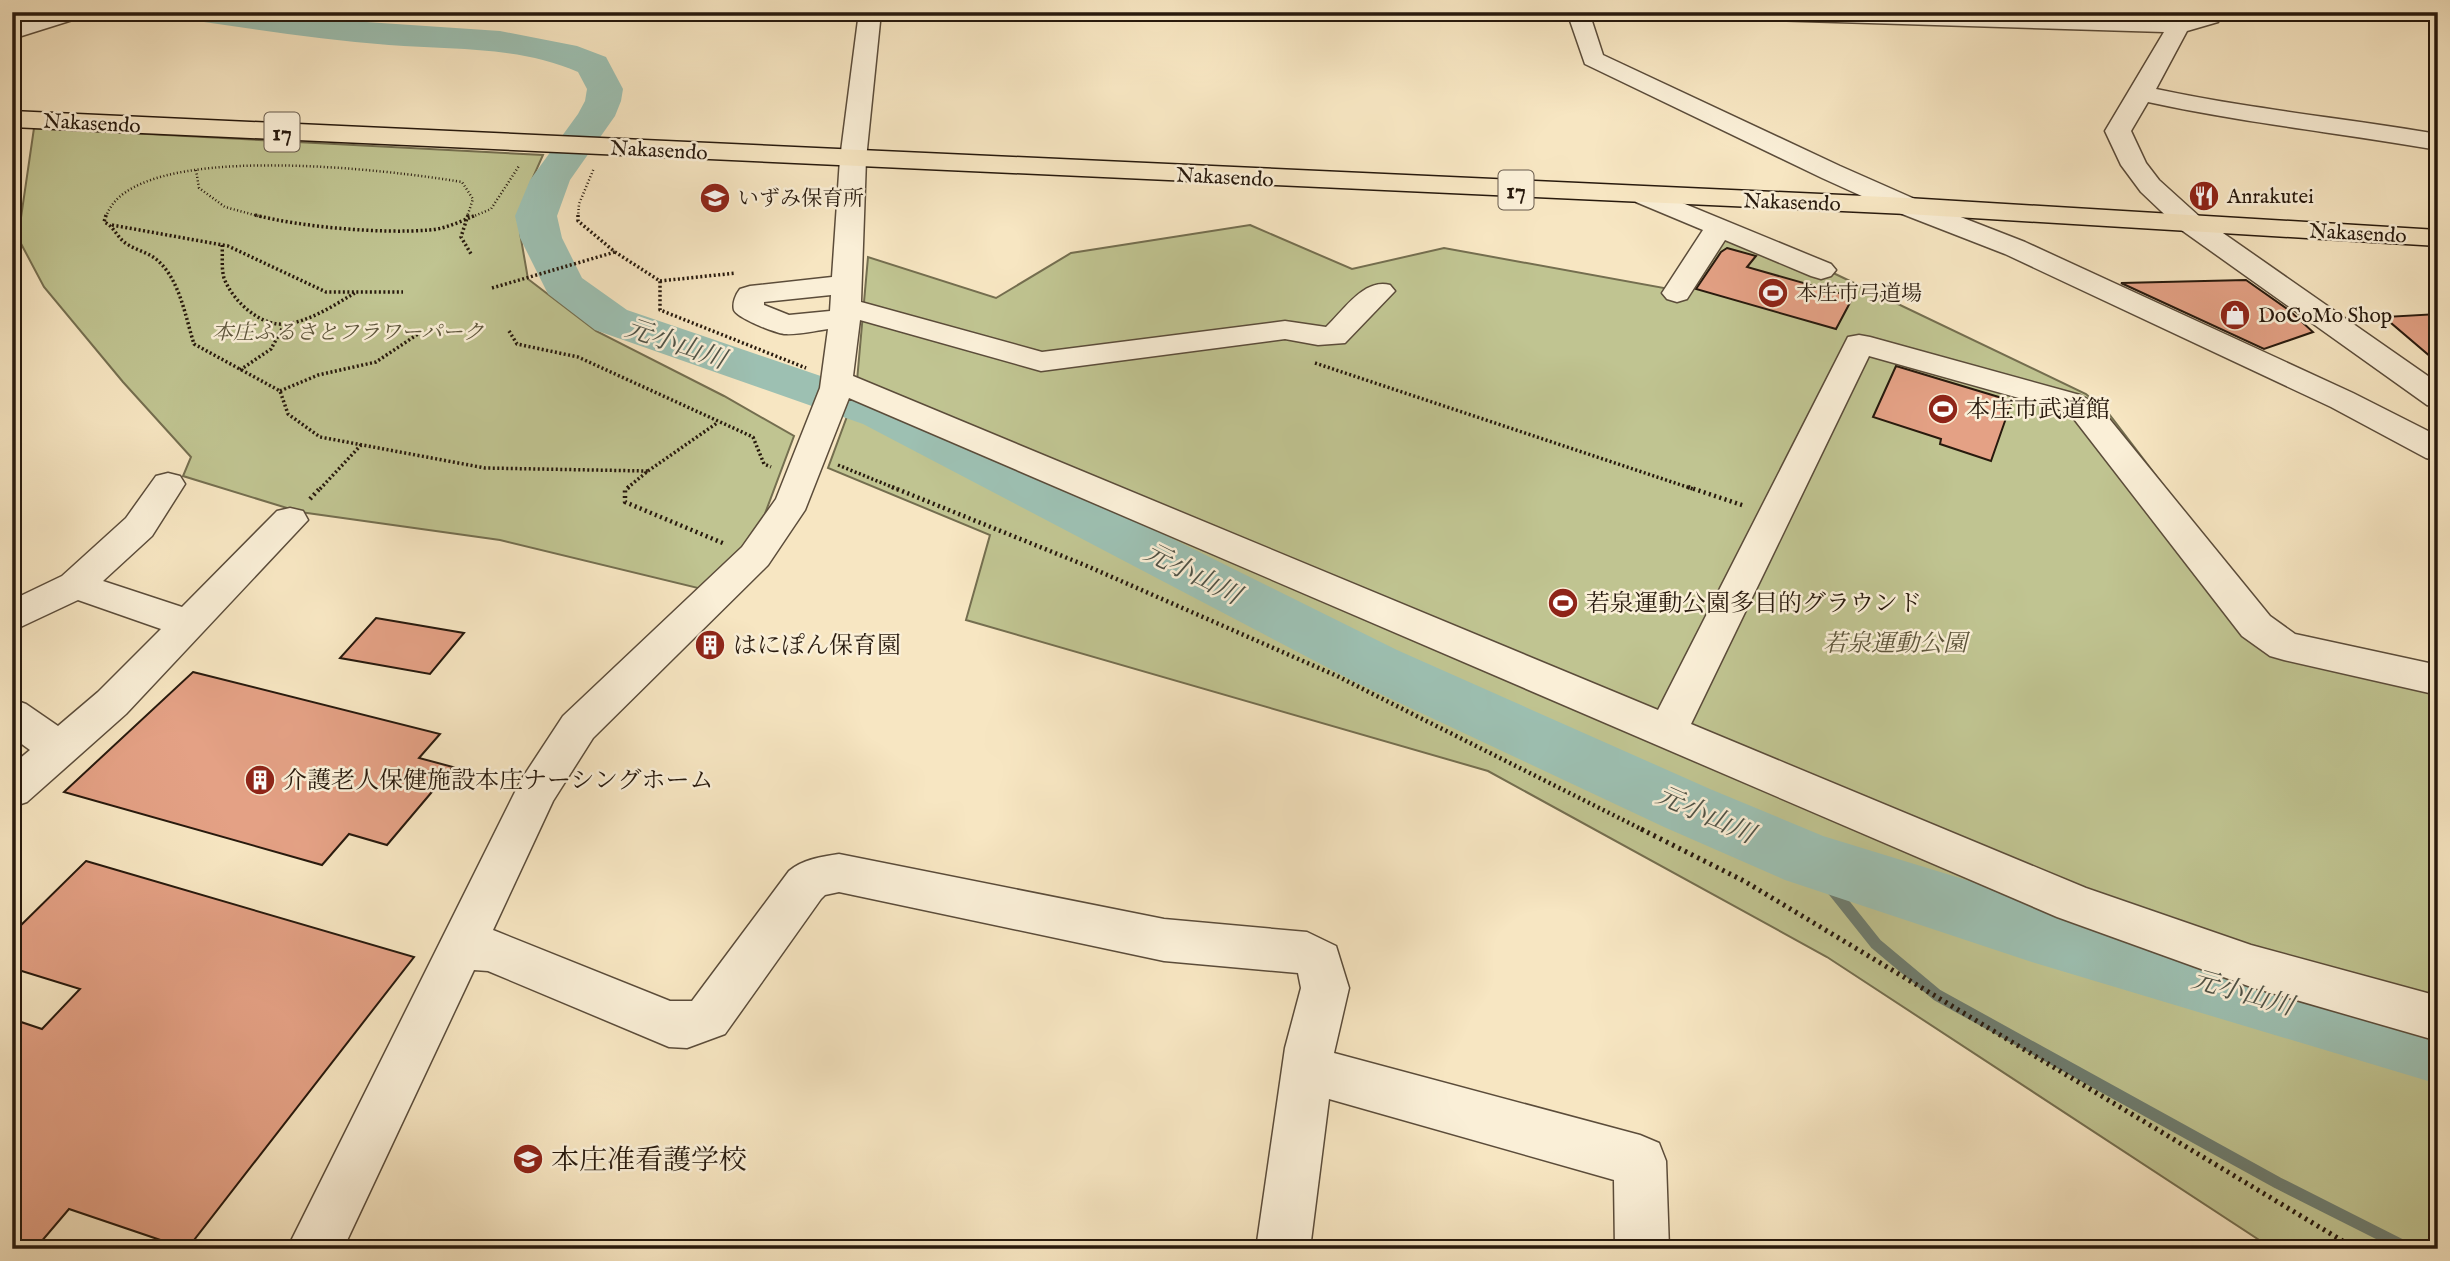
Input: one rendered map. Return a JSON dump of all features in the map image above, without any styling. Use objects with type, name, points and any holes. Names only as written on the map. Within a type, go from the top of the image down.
[{"type":"highway","name":"Nakasendo","points":[[12,119],[1907,206],[2438,238]]},
{"type":"street","points":[[12,32],[74,12]]},
{"type":"street","points":[[314,1249],[536,792],[578,727],[755,556],[793,502],[836,384],[846,303],[853,159],[870,12]]},
{"type":"street","points":[[1578,12],[1593,59],[1907,206],[2015,248],[2342,400],[2438,450]]},
{"type":"street","points":[[1733,12],[2172,25],[2204,20],[2210,17],[2206,12]]},
{"type":"street","points":[[2172,25],[2176,31],[2161,61],[2118,131],[2134,165],[2150,186],[2190,223],[2438,398]]},
{"type":"street","points":[[2140,93],[2222,111],[2301,120],[2438,142]]},
{"type":"street","points":[[1646,196],[1821,270]]},
{"type":"street","points":[[1676,293],[1719,227]]},
{"type":"street","points":[[846,303],[1041,362],[1285,330],[1318,337],[1334,336],[1380,291]]},
{"type":"street","points":[[1668,730],[1859,344],[2051,396],[2086,412],[2256,626],[2284,646],[2438,680]]},
{"type":"street","points":[[836,384],[1668,730],[2073,903],[2251,966],[2438,1019]]},
{"type":"street","points":[[12,617],[75,585],[139,527],[168,484]]},
{"type":"street","points":[[12,790],[60,750],[190,624],[290,520]]},
{"type":"street","points":[[75,585],[190,624]]},
{"type":"street","points":[[12,715],[60,750]]},
{"type":"street","points":[[461,948],[491,950],[669,1024],[687,1026],[708,1018],[805,885],[813,878],[839,873],[1164,940],[1307,953],[1319,961],[1325,988],[1307,1069],[1283,1249]]},
{"type":"street","points":[[1307,1069],[1640,1161],[1642,1249]]},
{"type":"path","points":[[196,170],[199,188],[225,207],[262,217],[351,229],[394,231],[450,226],[491,209],[542,145]]},
{"type":"path","points":[[599,148],[579,204],[578,221],[615,252],[660,281],[660,310],[836,384]]},
{"type":"path","points":[[402,292],[326,292],[222,245],[104,222],[111,203],[138,186],[196,170],[277,163],[430,176],[462,182],[473,199],[461,237],[471,254]]},
{"type":"path","points":[[111,225],[117,240],[156,259],[172,279],[194,344],[279,391],[288,414],[320,437],[485,468],[648,471]]},
{"type":"path","points":[[222,245],[224,278],[248,312],[273,325],[284,325],[332,307],[357,292]]},
{"type":"path","points":[[492,288],[615,252]]},
{"type":"path","points":[[240,370],[271,349],[284,325]]},
{"type":"path","points":[[509,331],[517,344],[578,357],[753,437],[764,464],[809,459],[1087,566],[1337,676],[1744,881],[2356,1249]]},
{"type":"path","points":[[279,391],[318,374],[376,362],[418,334]]},
{"type":"path","points":[[1314,363],[1775,515]]},
{"type":"path","points":[[718,423],[625,490],[625,502],[755,556]]},
{"type":"path","points":[[290,520],[361,445]]},
{"type":"green space","name":"本庄ふるさとフラワーパーク","points":[[34,128],[543,155],[530,184],[520,233],[528,279],[596,331],[724,396],[794,436],[760,527],[706,590],[500,540],[300,512],[183,476],[191,457],[123,382],[44,287],[18,238]]},
{"type":"green space","name":"若泉運動公園","points":[[1250,225],[1352,269],[1444,248],[1669,289],[1721,231],[1827,270],[2086,394],[2109,414],[2267,621],[2287,639],[2438,673],[2438,1249],[2273,1249],[1827,957],[1488,771],[966,620],[990,535],[828,468],[856,392],[868,257],[996,298],[1071,253]]},
{"type":"building","name":"本庄市弓道場","points":[[1727,248],[1756,256],[1747,267],[1853,297],[1836,329],[1696,289],[1721,252]]},
{"type":"building","name":"DoCoMo Shop","points":[[2246,280],[2290,311],[2313,332],[2264,349],[2121,283]]},
{"type":"building","points":[[2438,314],[2438,363],[2384,317]]},
{"type":"building","name":"本庄市武道館","points":[[1896,366],[2012,401],[1991,461],[1940,444],[1941,439],[1873,417]]},
{"type":"building","points":[[376,618],[464,633],[430,674],[340,658]]},
{"type":"building","name":"介護老人保健施設本庄ナーシングホーム","points":[[193,672],[440,734],[419,758],[453,767],[387,845],[349,834],[322,865],[64,792]]},
{"type":"building","points":[[86,861],[414,957],[187,1249],[69,1209],[35,1249],[12,1249],[12,1019],[42,1029],[80,989],[12,968],[12,934]]},
{"type":"waterway","name":"元小山川","points":[[204,12],[322,29],[500,41],[565,53],[593,65],[605,89],[603,101],[596,116],[550,180],[536,216],[541,238],[564,285],[611,320],[880,413],[1376,666],[1687,808],[1809,860],[2035,932],[2438,1049]]},
{"type":"waterway","points":[[1809,860],[1876,944],[1937,995],[2278,1183],[2409,1249]]},
{"type":"place","name":"Anrakutei","points":[[2204,196]]},
{"type":"place","name":"いずみ保育所","points":[[715,198]]},
{"type":"place","name":"本庄市弓道場","points":[[1773,293]]},
{"type":"place","name":"DoCoMo Shop","points":[[2235,315]]},
{"type":"place","name":"本庄市武道館","points":[[1943,409]]},
{"type":"place","name":"若泉運動公園多目的グラウンド","points":[[1563,603]]},
{"type":"place","name":"はにぽん保育園","points":[[710,645]]},
{"type":"place","name":"介護老人保健施設本庄ナーシングホーム","points":[[260,780]]},
{"type":"place","name":"本庄准看護学校","points":[[528,1159]]}]
